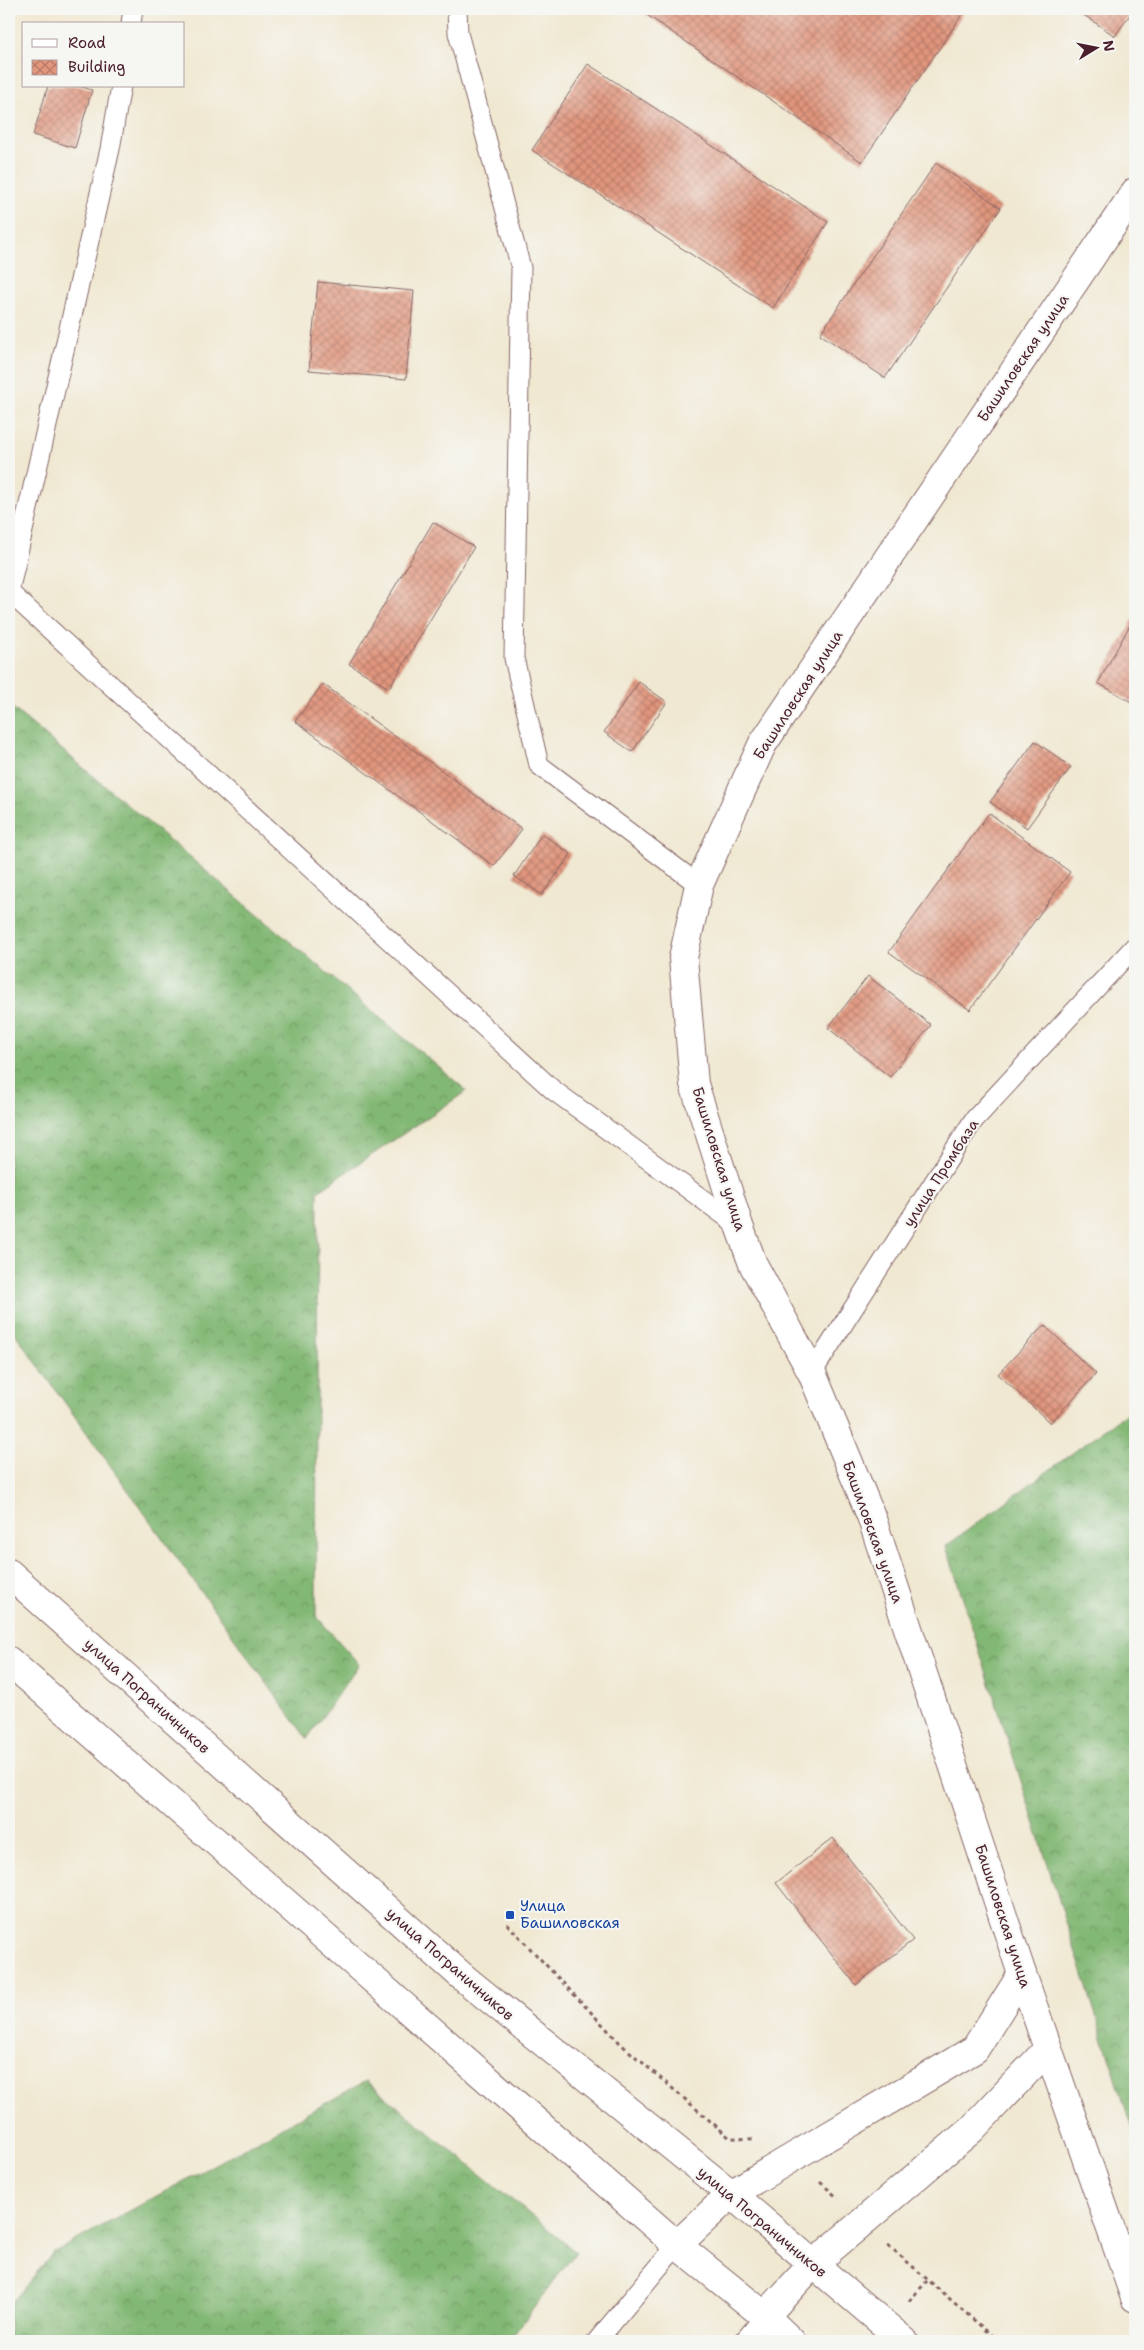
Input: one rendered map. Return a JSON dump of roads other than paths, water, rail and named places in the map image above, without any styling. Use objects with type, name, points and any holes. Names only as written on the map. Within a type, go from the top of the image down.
[{"type":"main road","name":"Башиловская улица","points":[[1135,192],[762,745],[699,885],[683,958],[694,1084],[739,1226],[753,1264],[812,1374],[871,1516],[1022,1974],[1135,2298]]},
{"type":"main road","name":"улица Пограничников","points":[[9,1572],[465,1979],[730,2194],[904,2341]]},
{"type":"main road","points":[[9,1661],[677,2246],[765,2316],[791,2341]]},
{"type":"main road","points":[[677,2246],[730,2194],[975,2050],[1022,1974]]},
{"type":"main road","points":[[765,2316],[812,2265],[972,2129],[1048,2049]]},
{"type":"lane","points":[[131,22],[134,9]]},
{"type":"lane","points":[[457,9],[458,33],[521,268],[514,658],[539,765],[699,885]]},
{"type":"lane","points":[[121,88],[110,149],[9,592],[553,1090],[739,1226]]},
{"type":"lane","name":"улица Промбаза","points":[[812,1374],[973,1121],[1135,946]]},
{"type":"lane","points":[[596,2341],[677,2246]]},
{"type":"lane","points":[[744,2341],[765,2316]]},
{"type":"place","name":"Улица Башиловская","points":[[510,1915]]}]
